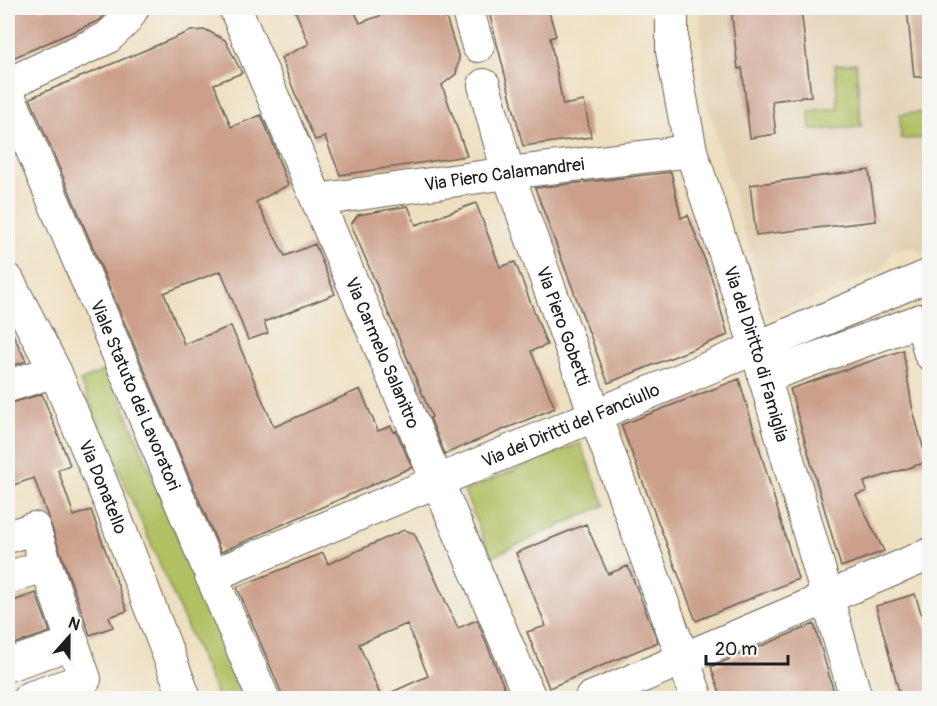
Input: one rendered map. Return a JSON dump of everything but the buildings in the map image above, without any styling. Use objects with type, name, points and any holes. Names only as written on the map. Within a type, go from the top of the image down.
[{"type":"street","points":[[8,84],[107,38],[125,21],[133,8]]},
{"type":"street","name":"Via Carmelo Salanitro","points":[[235,8],[530,699]]},
{"type":"street","points":[[467,8],[478,46]]},
{"type":"street","name":"Via del Diritto di Famiglia","points":[[672,8],[672,51],[691,151],[756,347],[856,699]]},
{"type":"street","name":"Via Piero Gobetti","points":[[484,86],[508,172],[697,699]]},
{"type":"street","name":"Viale Statuto dei Lavoratori","points":[[8,93],[263,699]]},
{"type":"street","name":"Via Piero Calamandrei","points":[[317,200],[508,172],[691,151]]},
{"type":"street","name":"Via dei Diritti del Fanciullo","points":[[211,576],[930,275]]},
{"type":"street","name":"Via Donatello","points":[[8,280],[55,371],[110,503],[185,699]]},
{"type":"street","points":[[764,377],[921,320],[930,354]]},
{"type":"street","points":[[8,387],[55,371]]},
{"type":"street","points":[[8,537],[34,528],[86,679],[29,699]]},
{"type":"street","points":[[591,699],[930,554]]},
{"type":"street","points":[[8,578],[46,565]]},
{"type":"street","points":[[8,666],[73,643]]},
{"type":"shaded area","points":[[701,8],[929,8],[929,251],[921,254],[913,246],[891,250],[883,270],[769,316],[702,86]]},
{"type":"green space","points":[[856,63],[861,127],[810,130],[809,111],[838,108],[835,65]]},
{"type":"green space","points":[[929,112],[929,138],[901,139],[900,114]]},
{"type":"green space","points":[[108,369],[246,698],[218,698],[80,381]]},
{"type":"green space","points":[[580,443],[605,505],[491,557],[464,491]]}]
